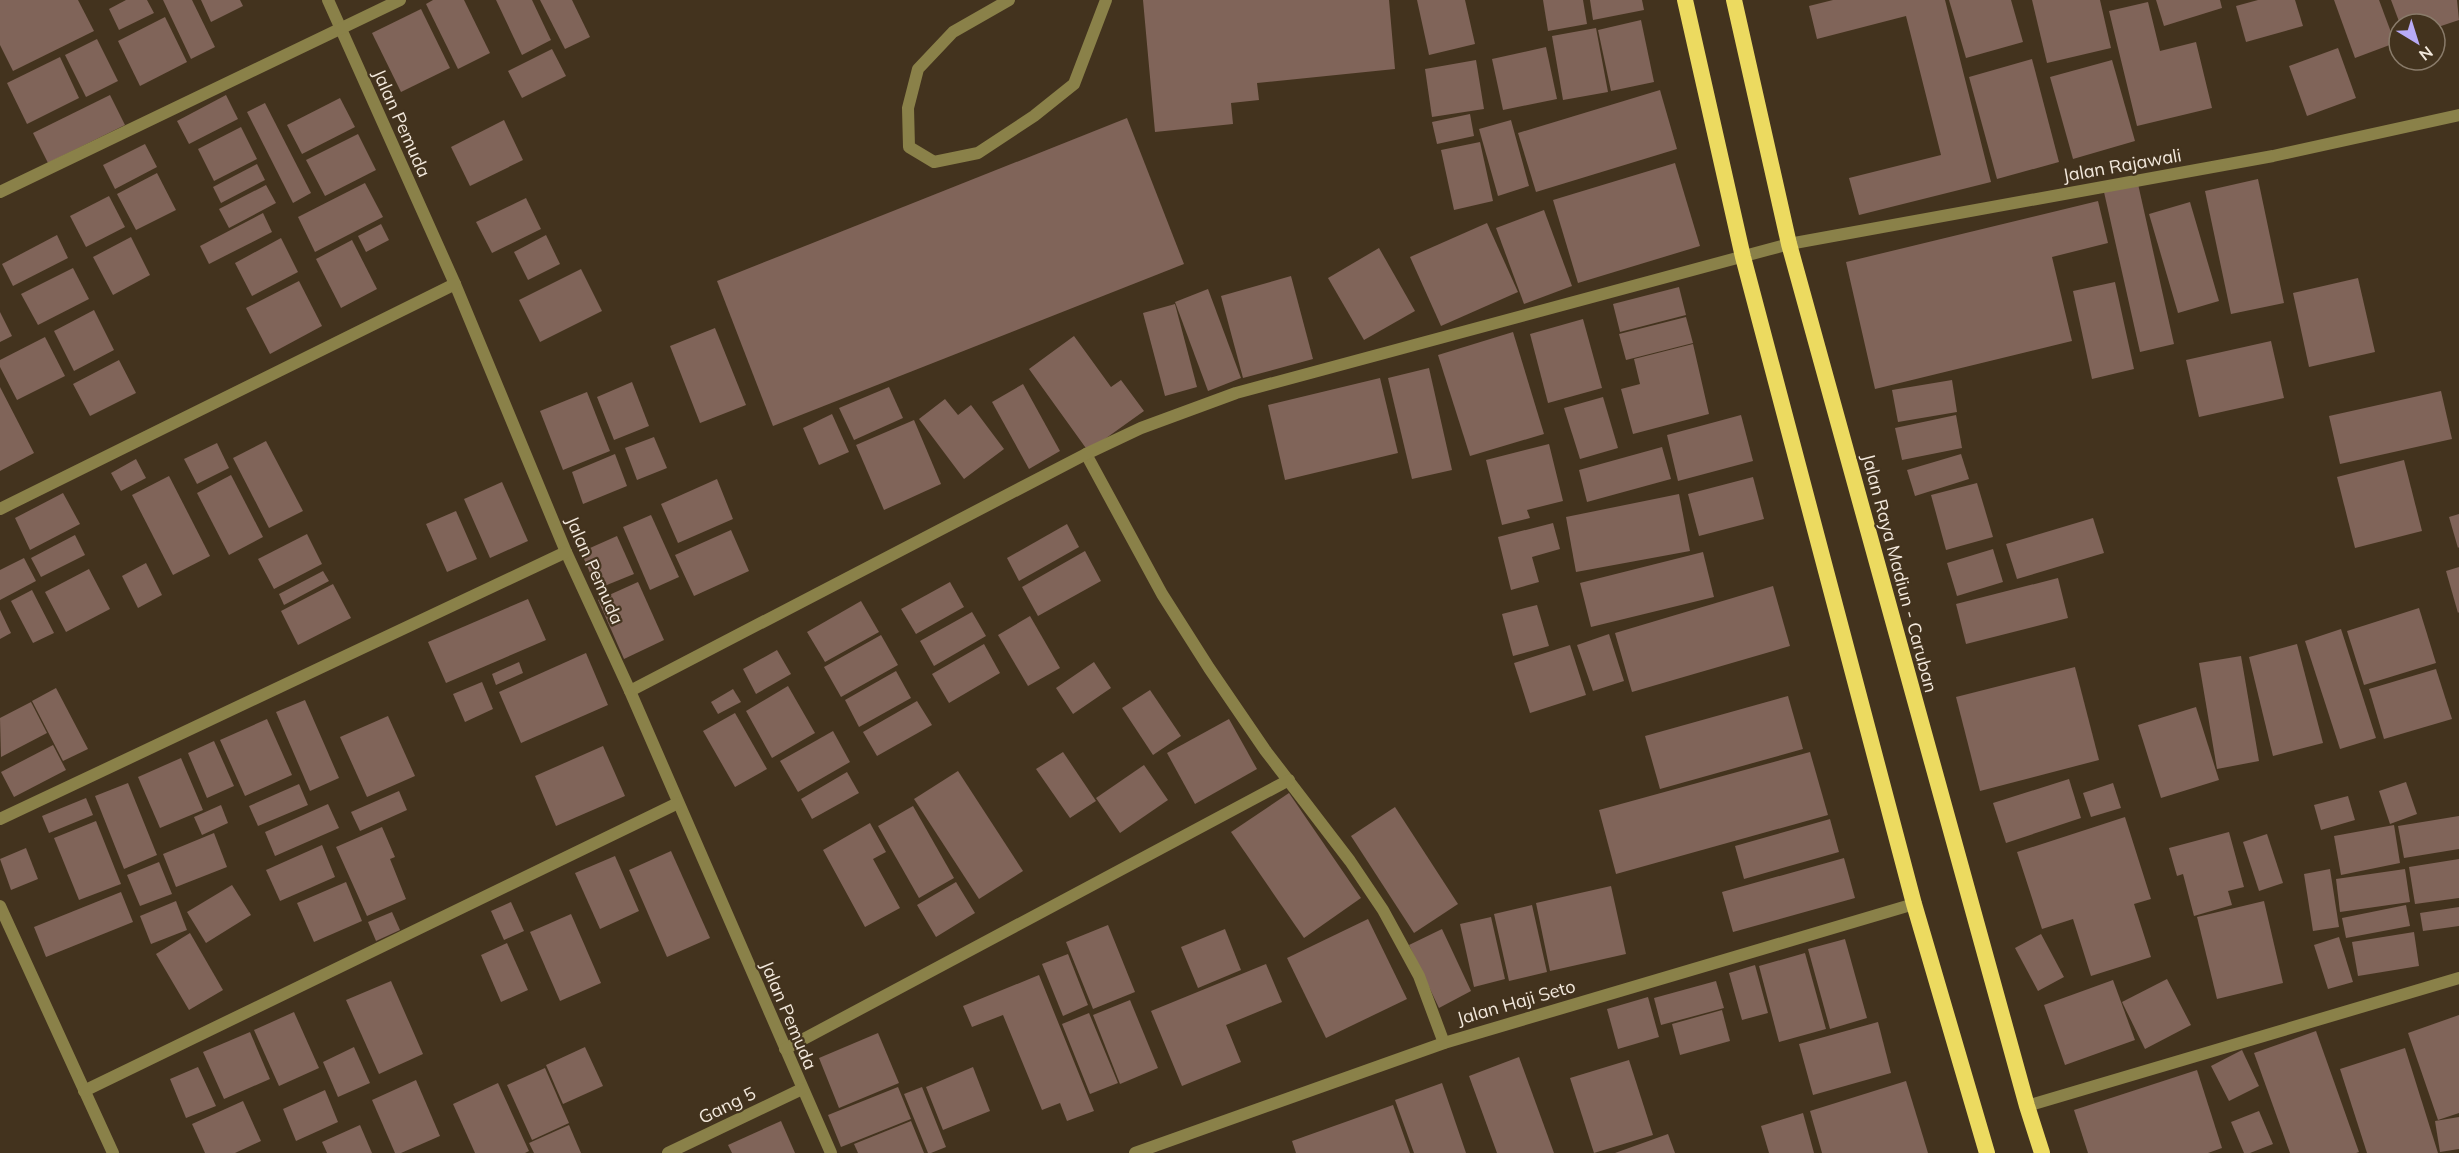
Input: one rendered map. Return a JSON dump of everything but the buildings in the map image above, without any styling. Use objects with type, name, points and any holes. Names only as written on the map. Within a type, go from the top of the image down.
[{"type":"highway","points":[[1684,0],[1743,257],[1914,903],[1987,1153]]},
{"type":"highway","name":"Jalan Raya Madiun - Caruban","points":[[1734,0],[1789,244],[2027,1106],[2042,1153]]},
{"type":"street","name":"Jalan Pemuda","points":[[328,0],[455,284],[566,552],[630,691],[831,1153]]},
{"type":"street","points":[[0,192],[400,0]]},
{"type":"street","points":[[1009,0],[952,32],[918,69],[908,108],[909,147],[934,162],[978,153],[1034,116],[1074,84],[1106,0]]},
{"type":"street","name":"Jalan Rajawali","points":[[630,691],[1086,454],[1141,428],[1236,393],[1789,244],[2273,156],[2459,115]]},
{"type":"street","points":[[0,508],[455,284]]},
{"type":"street","points":[[1086,454],[1162,594],[1209,668],[1265,750],[1350,861],[1383,910],[1419,976],[1444,1042]]},
{"type":"street","points":[[0,819],[566,552]]},
{"type":"street","points":[[784,1049],[1289,780]]},
{"type":"street","points":[[84,1091],[678,802]]},
{"type":"street","name":"Jalan Haji Seto","points":[[1135,1153],[1444,1042],[1914,903]]},
{"type":"street","points":[[0,906],[113,1153]]},
{"type":"street","points":[[2027,1106],[2459,978]]},
{"type":"street","name":"Gang 5","points":[[668,1153],[802,1089]]}]
